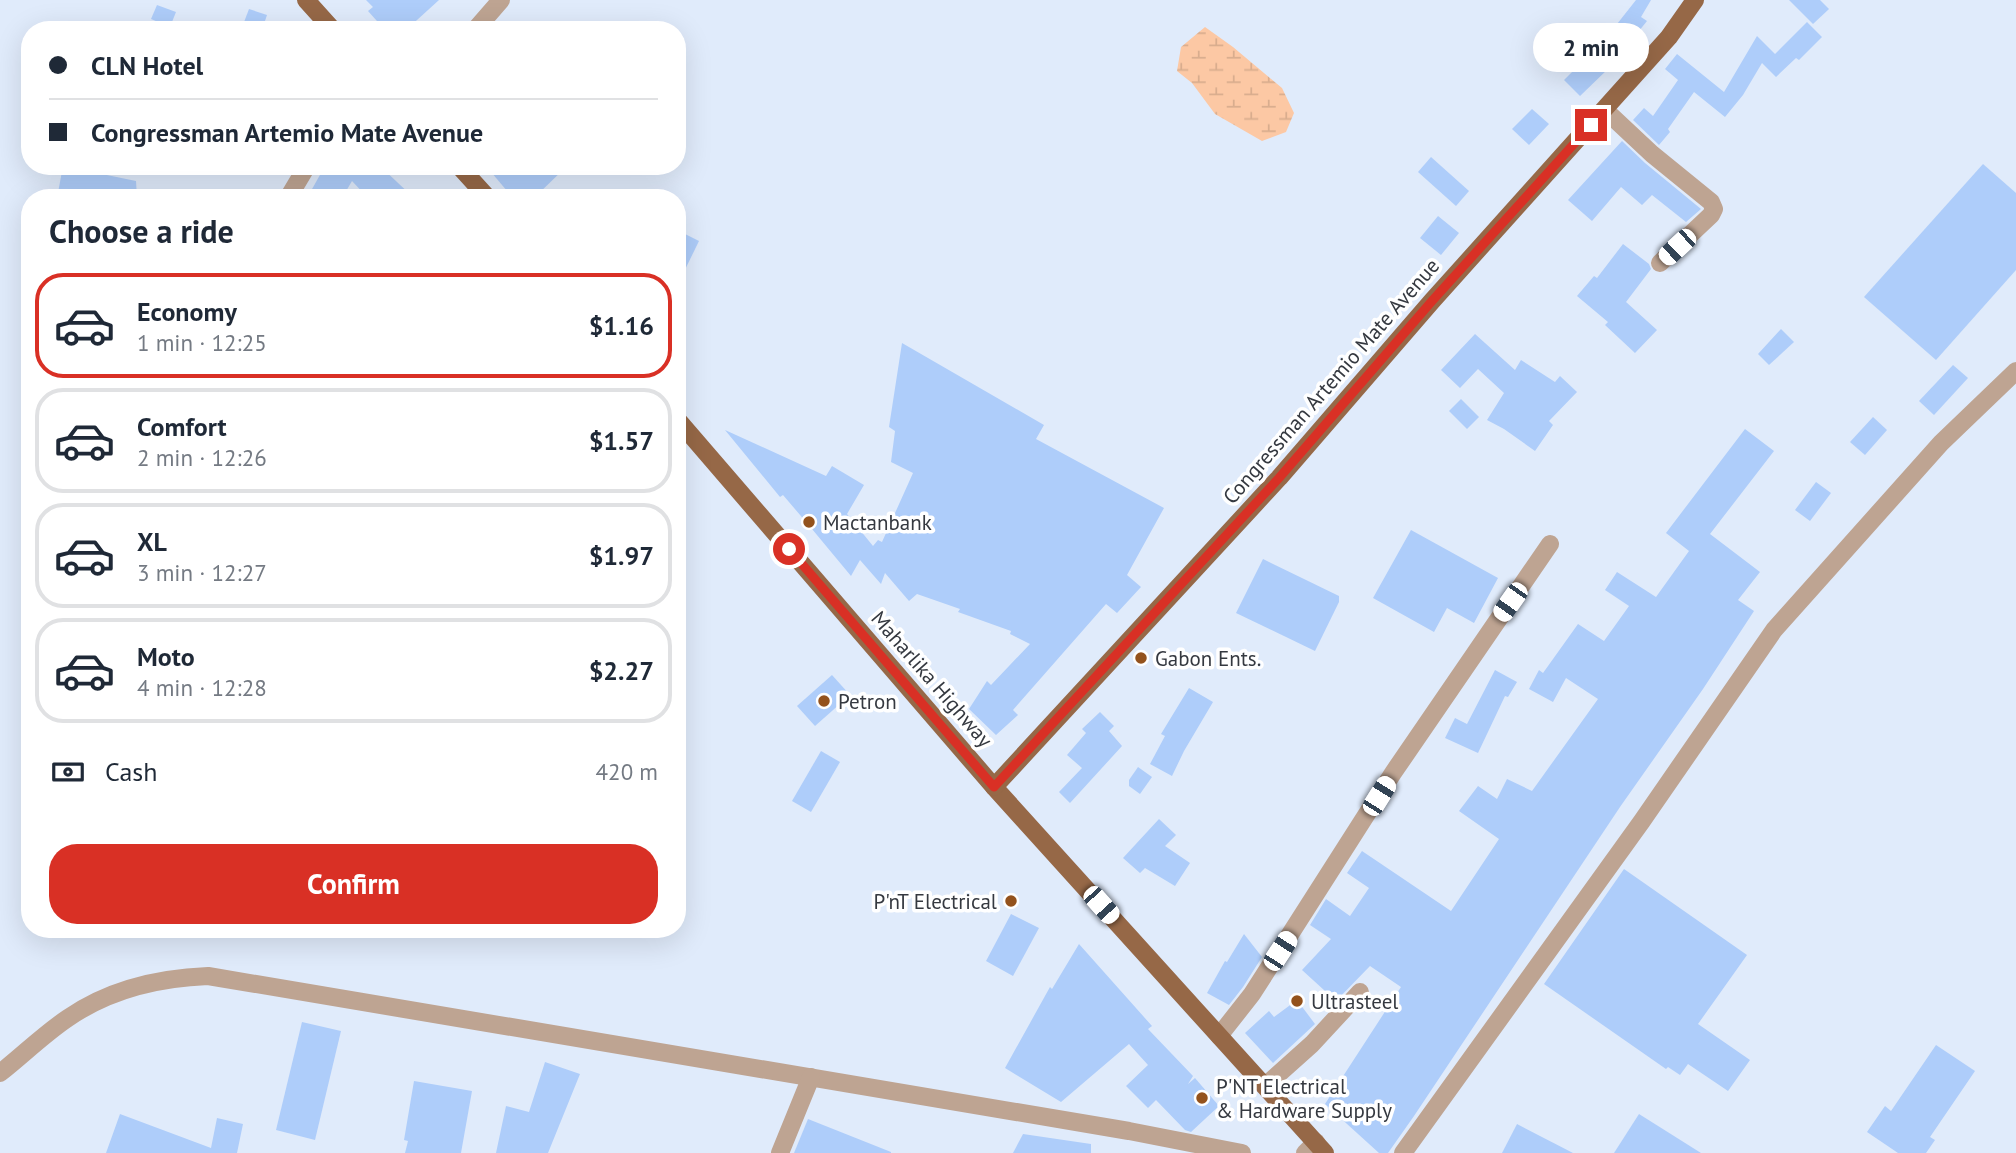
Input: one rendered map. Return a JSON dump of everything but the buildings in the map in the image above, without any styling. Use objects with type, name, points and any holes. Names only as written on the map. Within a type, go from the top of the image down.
[{"type":"main road","points":[[306,0],[325,21]]},
{"type":"main road","name":"Congressman Artemio Mate Avenue","points":[[994,787],[1279,478],[1432,301],[1669,37],[1695,0]]},
{"type":"main road","points":[[467,175],[480,189]]},
{"type":"main road","name":"Maharlika Highway","points":[[686,429],[994,787],[1265,1086],[1315,1150]]},
{"type":"street","points":[[483,21],[501,0]]},
{"type":"street","points":[[1605,110],[1652,154],[1712,202],[1714,209],[1711,215],[1660,263]]},
{"type":"street","points":[[1403,1153],[1634,832],[1774,630],[1941,443],[2016,372]]},
{"type":"street","points":[[1219,1036],[1252,994],[1393,773],[1550,544]]},
{"type":"street","points":[[0,1073],[68,1018],[96,1002],[136,986],[176,977],[208,976],[1129,1131],[1242,1153]]},
{"type":"street","points":[[1265,1086],[1312,1044],[1360,992]]},
{"type":"street","points":[[780,1153],[811,1077]]},
{"type":"green space","points":[[1205,27],[1282,88],[1294,113],[1286,132],[1262,141],[1215,114],[1192,83],[1177,71],[1181,47]]},
{"type":"place","name":"Mactanbank","points":[[809,522]]},
{"type":"place","name":"Gabon Ents.","points":[[1141,658]]},
{"type":"place","name":"Petron","points":[[824,701]]},
{"type":"place","name":"P'nT Electrical","points":[[1011,901]]},
{"type":"place","name":"Ultrasteel","points":[[1297,1001]]},
{"type":"place","name":"P'NT Electrical & Hardware Supply","points":[[1202,1098]]},
{"type":"route","points":[[789,549],[994,787],[1279,478],[1515,207],[1591,125]]}]
